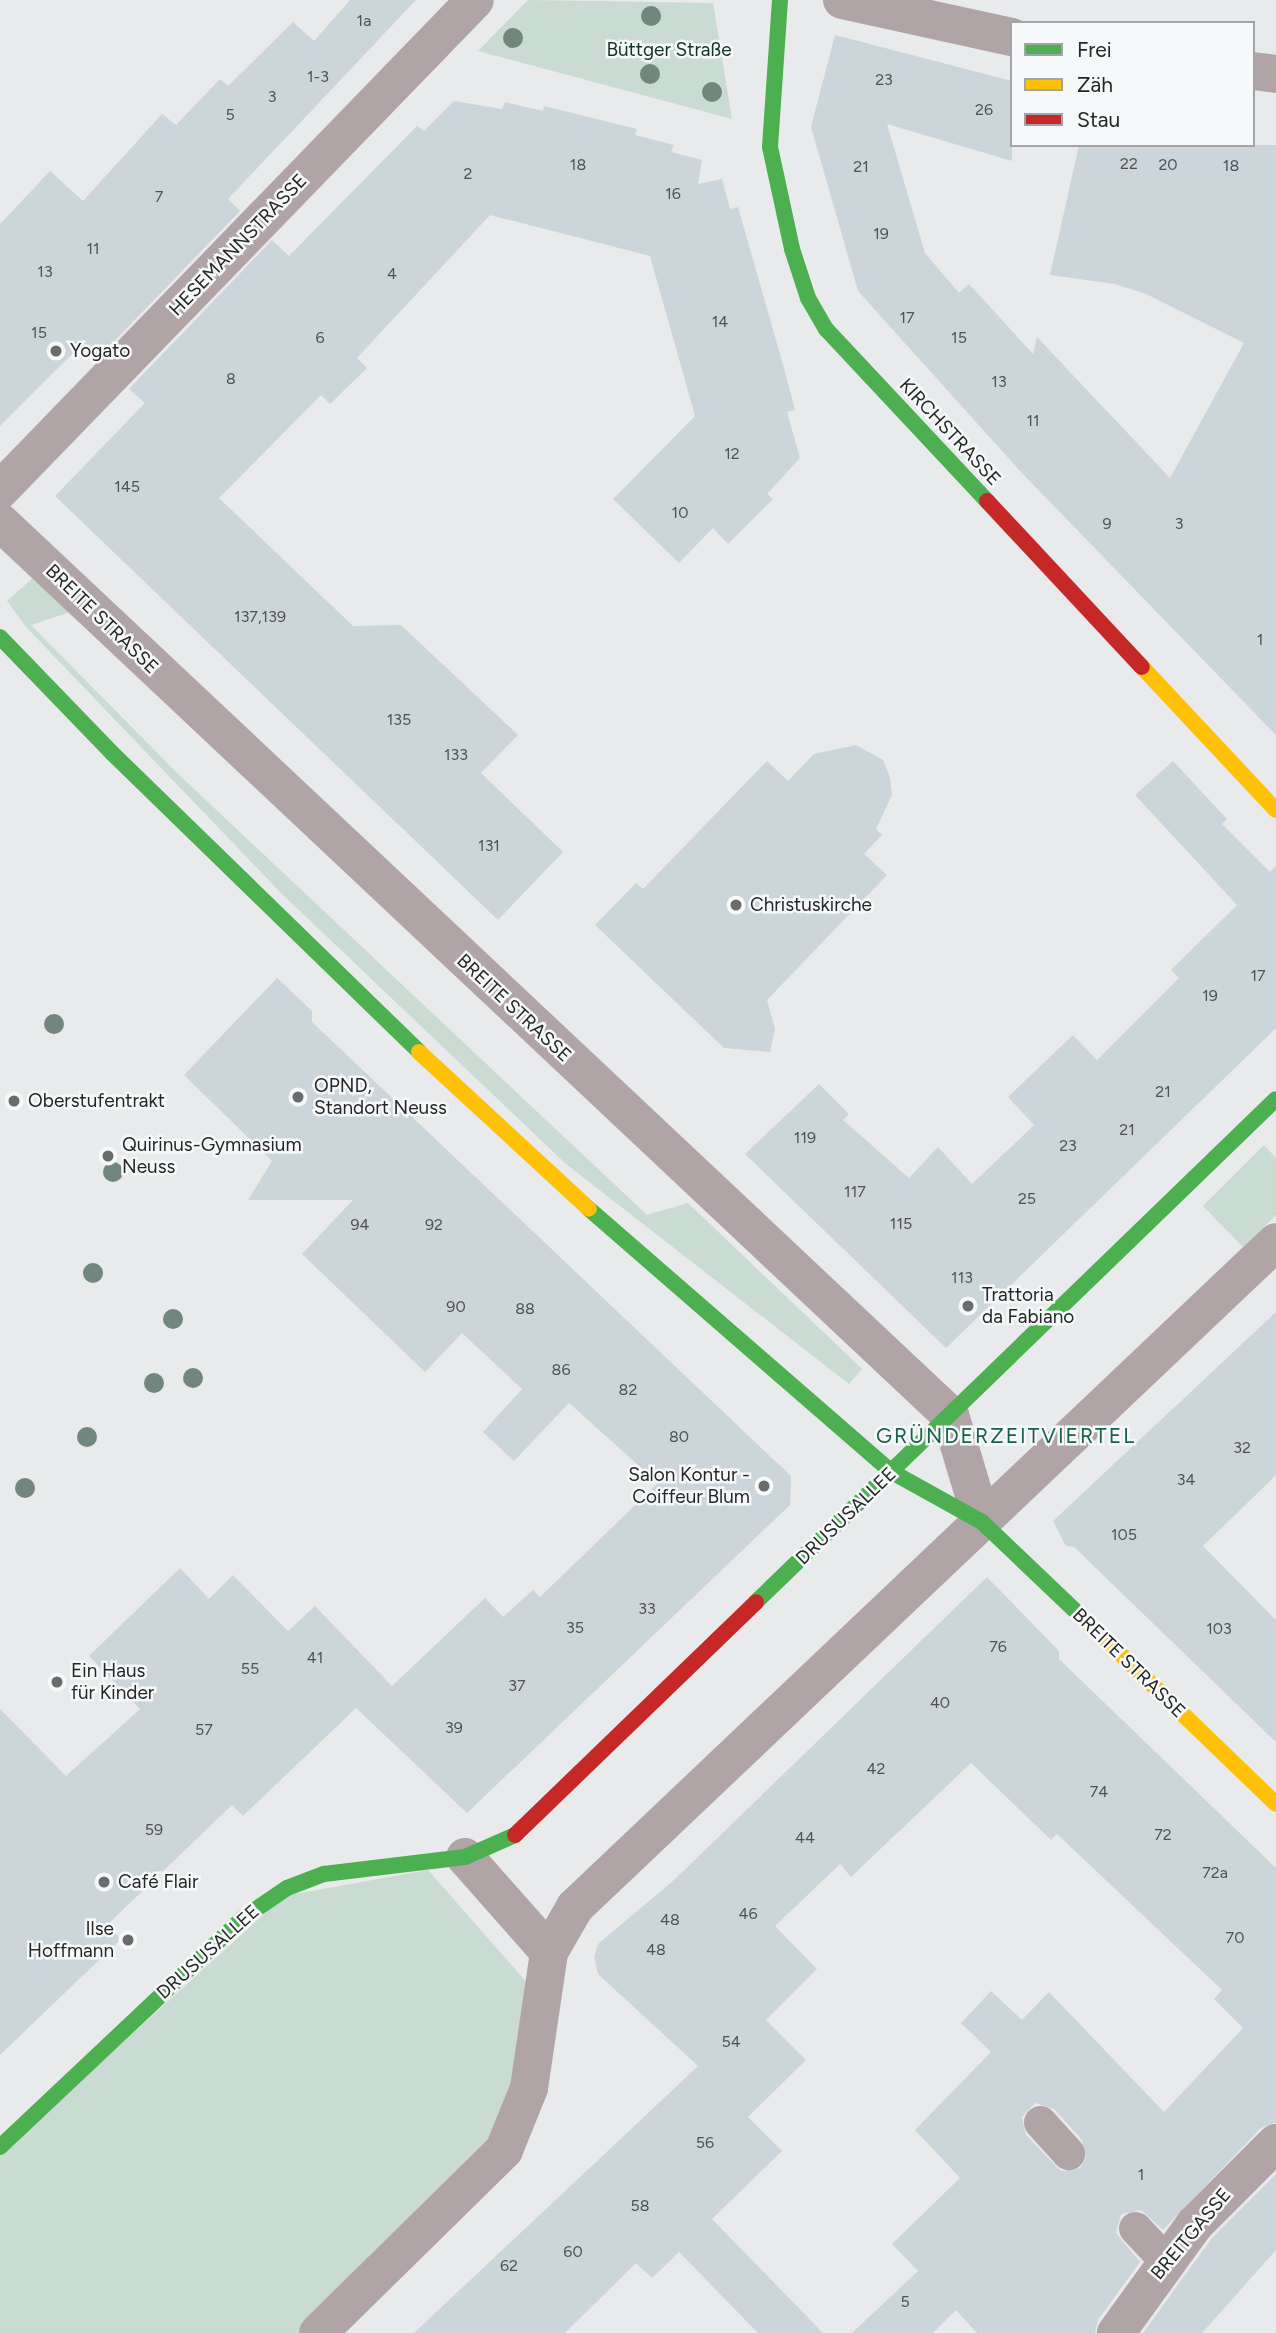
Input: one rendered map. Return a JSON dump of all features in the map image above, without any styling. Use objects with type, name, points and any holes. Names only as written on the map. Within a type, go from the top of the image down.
[{"type":"street","name":"HESEMANNSTRASSE","points":[[0,490],[475,0]]},
{"type":"street","name":"KIRCHSTRASSE","points":[[780,0],[770,147],[792,249],[808,298],[826,329],[1276,810]]},
{"type":"street","points":[[842,0],[1010,37]]},
{"type":"street","points":[[1255,71],[1276,74]]},
{"type":"street","name":"BREITE STRASSE","points":[[0,522],[950,1415],[982,1522]]},
{"type":"street","name":"BREITE STRASSE","points":[[0,637],[112,753],[528,1157],[892,1472],[982,1522],[1276,1804]]},
{"type":"street","name":"DRUSUSALLEE","points":[[0,2147],[266,1900],[324,1874],[465,1857],[515,1835],[1276,1099]]},
{"type":"street","points":[[318,2333],[504,2150],[529,2088],[549,1952],[575,1907],[1276,1242]]},
{"type":"street","points":[[465,1857],[549,1952]]},
{"type":"street","name":"BREITGASSE","points":[[1116,2333],[1165,2260],[1228,2188],[1276,2143]]},
{"type":"lane","points":[[1040,2122],[1068,2153]]},
{"type":"lane","points":[[1135,2228],[1165,2260]]},
{"type":"green space","name":"Büttger Straße","points":[[528,0],[713,3],[732,119],[478,51]]},
{"type":"green space","points":[[34,577],[70,612],[31,625],[175,771],[647,1215],[688,1203],[862,1369],[849,1384],[566,1164],[282,894],[27,628],[7,601]]},
{"type":"green space","points":[[1264,1145],[1276,1158],[1276,1215],[1243,1247],[1203,1206]]},
{"type":"green space","points":[[428,1870],[536,1993],[511,2127],[312,2333],[0,2333],[0,2154],[284,1896]]},
{"type":"building","points":[[350,0],[416,0],[228,199],[240,211],[96,360],[80,346],[0,426],[0,224],[50,171],[83,201],[162,114],[176,125],[220,79],[228,86],[293,22],[314,41]]},
{"type":"building","points":[[835,35],[1010,80],[1012,161],[887,124],[925,253],[959,293],[969,284],[1033,354],[1037,337],[1170,478],[1244,343],[1146,294],[1115,284],[1050,275],[1079,147],[1276,145],[1276,735],[1020,471],[858,291],[811,127]]},
{"type":"building","points":[[454,101],[502,109],[505,102],[543,111],[544,106],[637,129],[635,135],[674,145],[671,152],[702,160],[698,184],[722,179],[730,209],[738,207],[785,372],[795,410],[787,412],[800,458],[767,494],[773,499],[728,544],[713,528],[679,563],[613,499],[695,416],[650,256],[490,215],[357,358],[367,368],[330,404],[321,395],[219,498],[353,626],[401,625],[518,735],[481,773],[563,852],[498,920],[55,496],[145,403],[129,389],[272,240],[289,256],[417,126],[424,131]]},
{"type":"building","name":"Christuskirche","points":[[856,745],[883,760],[890,777],[892,795],[876,829],[882,835],[864,854],[887,875],[767,1000],[775,1029],[770,1052],[724,1048],[595,925],[636,883],[643,889],[767,761],[788,781],[814,754]]},
{"type":"building","points":[[1173,761],[1227,819],[1222,824],[1270,872],[1276,866],[1276,1028],[946,1348],[745,1154],[819,1084],[849,1114],[843,1120],[909,1178],[938,1147],[972,1184],[1034,1125],[1008,1097],[1073,1035],[1097,1060],[1179,978],[1171,970],[1237,905],[1135,795]]},
{"type":"building","points":[[277,978],[312,1011],[312,1022],[791,1476],[790,1505],[467,1813],[356,1708],[243,1816],[232,1805],[107,1925],[121,1939],[0,2055],[0,1709],[66,1776],[140,1709],[89,1656],[180,1568],[209,1599],[233,1575],[288,1631],[315,1606],[392,1686],[485,1598],[503,1617],[533,1590],[540,1597],[658,1483],[569,1403],[514,1461],[483,1432],[522,1389],[462,1333],[425,1372],[302,1254],[353,1200],[248,1200],[272,1161],[184,1075]]},
{"type":"building","points":[[1276,1312],[1276,1475],[1203,1546],[1276,1620],[1276,1742],[1074,1547],[1066,1546],[1053,1521]]},
{"type":"building","points":[[987,1577],[1059,1651],[1059,1659],[1276,1868],[1276,2122],[1261,2128],[1163,2230],[1141,2210],[1121,2214],[1116,2233],[1140,2262],[1098,2320],[1095,2333],[977,2333],[956,2310],[933,2333],[852,2333],[918,2271],[892,2244],[960,2178],[915,2130],[991,2052],[961,2023],[991,1991],[1022,2020],[1049,1992],[1164,2112],[1243,2028],[1214,1999],[1222,1990],[1057,1834],[1051,1840],[971,1763],[851,1877],[840,1864],[775,1926],[817,1969],[766,2020],[806,2060],[748,2117],[782,2151],[712,2219],[823,2333],[758,2333],[679,2252],[652,2278],[636,2263],[565,2333],[414,2333],[698,2066],[598,1974],[594,1957],[598,1944],[674,1880]],"holes":[[[1035,2103],[1054,2109],[1082,2140],[1086,2158],[1080,2168],[1061,2171],[1026,2135],[1022,2117]]]},
{"type":"building","points":[[1276,2174],[1276,2250],[1202,2333],[1143,2333],[1212,2238]]},
{"type":"traffic: fast","points":[[780,0],[770,147],[792,249],[808,298],[826,329],[987,501]]},
{"type":"traffic: fast","points":[[0,637],[112,753],[419,1052]]},
{"type":"traffic: fast","points":[[756,1602],[1276,1099]]},
{"type":"traffic: fast","points":[[589,1209],[892,1472],[982,1522],[1087,1622]]},
{"type":"traffic: fast","points":[[0,2147],[243,1918],[287,1888],[324,1874],[465,1857],[515,1835]]},
{"type":"traffic: slow","points":[[1142,667],[1276,810]]},
{"type":"traffic: slow","points":[[419,1052],[589,1209]]},
{"type":"traffic: slow","points":[[1087,1622],[1276,1804]]},
{"type":"traffic: jam","points":[[987,501],[1142,667]]},
{"type":"traffic: jam","points":[[515,1835],[756,1602]]},
{"type":"place","name":"Yogato","points":[[56,351]]},
{"type":"place","name":"Christuskirche","points":[[736,905]]},
{"type":"place","name":"OPND, Standort Neuss","points":[[298,1097]]},
{"type":"place","name":"Oberstufentrakt","points":[[14,1101]]},
{"type":"place","name":"Quirinus-Gymnasium Neuss","points":[[108,1156]]},
{"type":"place","name":"Trattoria da Fabiano","points":[[968,1306]]},
{"type":"place","name":"Salon Kontur - Coiffeur Blum","points":[[764,1486]]},
{"type":"place","name":"Ein Haus für Kinder","points":[[57,1682]]},
{"type":"place","name":"Café Flair","points":[[104,1882]]},
{"type":"place","name":"Ilse Hoffmann","points":[[128,1940]]},
{"type":"district","name":"GRÜNDERZEITVIERTEL","points":[[1006,1436]]}]
